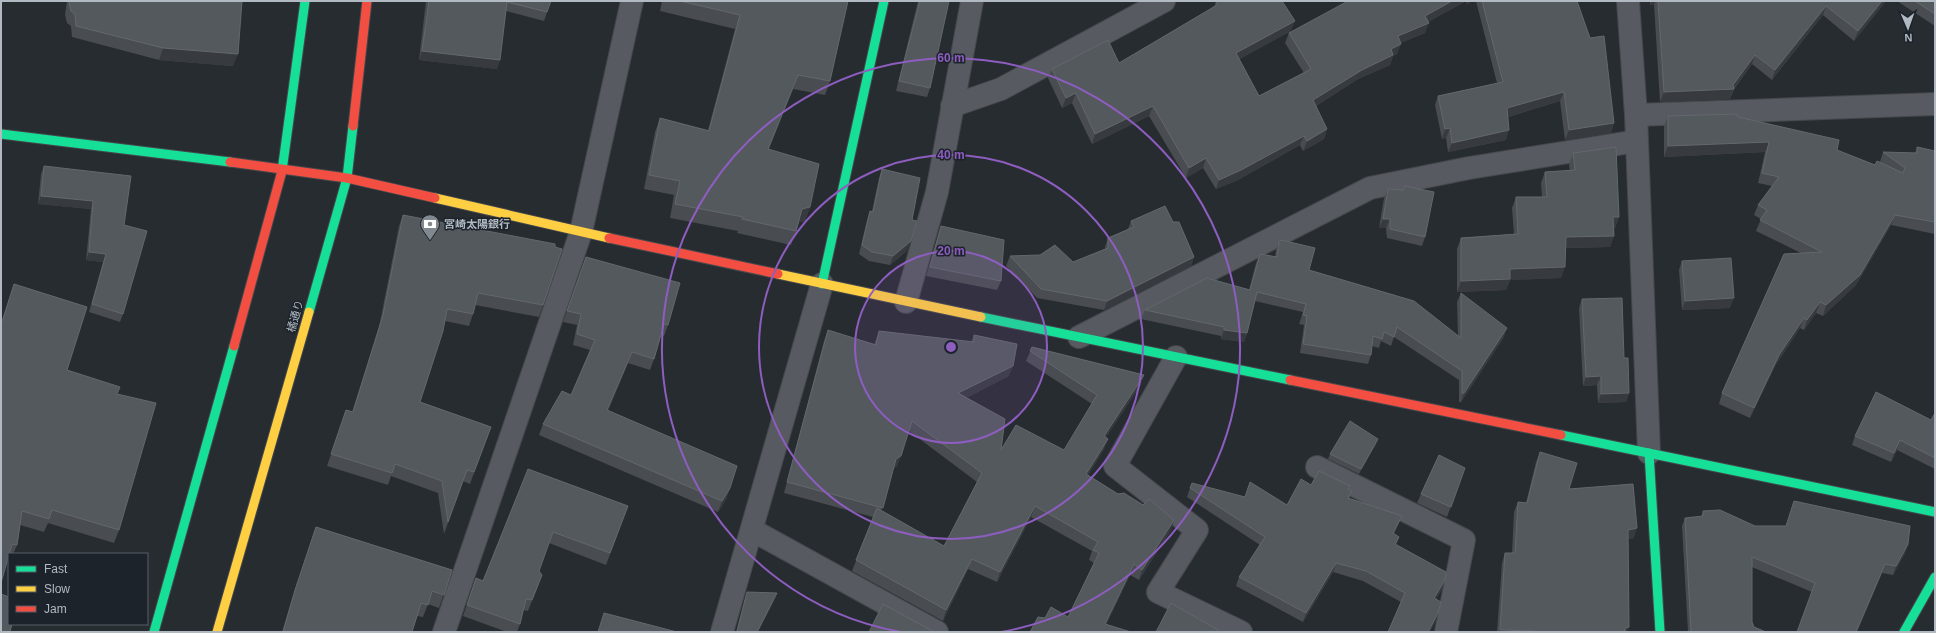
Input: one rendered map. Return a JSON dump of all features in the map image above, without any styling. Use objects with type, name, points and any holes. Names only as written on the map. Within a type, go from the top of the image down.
[{"type":"main road","points":[[154,632],[283,168],[305,1]]},
{"type":"main road","name":"橘通り","points":[[217,632],[347,178],[367,1]]},
{"type":"main road","points":[[822,284],[884,1]]},
{"type":"main road","points":[[1,134],[283,168],[347,178],[581,232],[906,302],[1935,512]]},
{"type":"main road","points":[[1650,453],[1660,632]]},
{"type":"main road","points":[[1904,632],[1935,577]]},
{"type":"street","points":[[444,632],[581,232],[632,1]]},
{"type":"street","points":[[906,302],[937,192],[972,1]]},
{"type":"street","points":[[952,106],[1001,89],[1164,1]]},
{"type":"street","points":[[1628,1],[1636,116],[1650,453]]},
{"type":"street","points":[[1636,116],[1935,104]]},
{"type":"street","points":[[1079,337],[1370,188],[1469,168],[1637,141]]},
{"type":"street","points":[[722,632],[822,284]]},
{"type":"street","points":[[1176,357],[1116,466],[1197,530],[1158,592],[1241,632]]},
{"type":"street","points":[[1317,467],[1464,540],[1446,632]]},
{"type":"street","points":[[752,530],[937,632]]},
{"type":"building","points":[[70,1],[242,1],[238,54],[163,48],[76,26],[75,14],[71,11]]},
{"type":"building","points":[[429,1],[551,1],[547,12],[507,2],[500,60],[422,51]]},
{"type":"building","points":[[680,1],[848,1],[830,81],[798,75],[768,149],[819,164],[810,207],[802,209],[796,231],[742,219],[743,217],[675,204],[680,181],[649,175],[660,118],[709,131],[740,15]]},
{"type":"building","points":[[920,1],[949,1],[930,88],[899,81]]},
{"type":"building","points":[[1217,1],[1282,1],[1295,21],[1236,53],[1259,96],[1311,69],[1289,33],[1348,1],[1452,1],[1425,16],[1429,23],[1398,36],[1401,44],[1391,49],[1393,55],[1362,70],[1313,100],[1327,129],[1307,141],[1304,136],[1241,170],[1219,180],[1206,158],[1189,168],[1153,106],[1095,134],[1076,93],[1066,98],[1052,69],[1108,40],[1119,63],[1217,5]]},
{"type":"building","points":[[1482,1],[1577,1],[1590,38],[1604,36],[1614,123],[1569,130],[1564,92],[1507,108],[1509,130],[1452,143],[1450,128],[1445,129],[1438,96],[1503,82]]},
{"type":"building","points":[[1658,1],[1882,1],[1858,31],[1826,6],[1775,70],[1755,55],[1733,85],[1734,89],[1664,92]]},
{"type":"building","points":[[1915,1],[1935,1],[1935,14]]},
{"type":"building","points":[[1737,114],[1738,117],[1839,140],[1837,150],[1875,165],[1877,161],[1903,173],[1905,168],[1883,152],[1917,153],[1917,147],[1935,151],[1935,222],[1895,215],[1860,275],[1826,305],[1820,302],[1807,320],[1804,318],[1779,355],[1754,408],[1722,393],[1784,254],[1822,252],[1760,220],[1767,210],[1758,205],[1779,177],[1762,173],[1769,142],[1668,146],[1668,116]]},
{"type":"building","points":[[1616,147],[1619,217],[1613,217],[1614,236],[1566,237],[1565,267],[1510,269],[1510,279],[1461,281],[1461,238],[1518,234],[1516,197],[1547,197],[1545,172],[1575,170],[1573,153]]},
{"type":"building","points":[[44,166],[131,176],[124,225],[147,231],[123,314],[92,304],[106,254],[89,252],[93,201],[41,196]]},
{"type":"building","points":[[882,169],[920,178],[912,220],[917,221],[911,241],[893,256],[872,252],[862,245],[870,211],[873,212]]},
{"type":"building","points":[[1404,186],[1434,192],[1425,237],[1390,229],[1390,219],[1383,219],[1388,189],[1404,190]]},
{"type":"building","points":[[1165,206],[1173,222],[1179,222],[1194,257],[1107,301],[1041,289],[1010,256],[1040,255],[1055,245],[1073,262],[1108,248],[1108,238],[1134,227],[1131,221]]},
{"type":"building","points":[[403,215],[555,244],[555,247],[562,249],[543,305],[478,293],[473,314],[447,309],[443,331],[420,402],[491,427],[474,472],[467,470],[448,522],[442,481],[395,464],[392,473],[331,454],[346,410],[353,412],[383,315]]},
{"type":"building","points":[[941,226],[1004,240],[1001,281],[930,267]]},
{"type":"building","points":[[1281,240],[1315,248],[1309,270],[1414,301],[1461,338],[1461,293],[1507,328],[1464,393],[1462,393],[1462,371],[1397,327],[1394,337],[1384,332],[1382,339],[1373,336],[1371,355],[1303,344],[1307,316],[1303,315],[1306,304],[1257,292],[1247,333],[1224,330],[1224,327],[1145,310],[1207,278],[1250,290],[1260,254],[1277,257],[1279,242]]},
{"type":"building","points":[[586,257],[680,283],[668,325],[664,324],[654,359],[632,352],[607,410],[737,466],[730,488],[722,501],[543,424],[562,391],[571,395],[595,340],[577,334],[581,314],[567,311]]},
{"type":"building","points":[[1731,258],[1734,298],[1685,301],[1682,261]]},
{"type":"building","points":[[14,284],[87,307],[67,370],[120,387],[117,394],[156,403],[119,530],[52,510],[49,519],[22,511],[17,545],[12,544],[9,553],[8,553],[1,583],[1,323]]},
{"type":"building","points":[[1622,298],[1624,358],[1628,358],[1629,393],[1601,394],[1601,376],[1586,377],[1582,299]]},
{"type":"building","points":[[828,330],[876,345],[879,331],[974,342],[974,335],[1017,344],[1013,366],[958,393],[1005,419],[1001,450],[1016,425],[1064,450],[1097,395],[1030,351],[1032,347],[1144,375],[1104,436],[1108,439],[1086,474],[1118,494],[1124,493],[1143,505],[1149,499],[1174,520],[1142,570],[1134,564],[1105,624],[1131,632],[1030,632],[1038,617],[1045,618],[1051,607],[1068,617],[1099,553],[1093,550],[1098,542],[1035,506],[1000,572],[972,559],[946,610],[856,560],[877,508],[944,546],[982,473],[912,421],[901,456],[896,459],[883,508],[787,482]]},
{"type":"building","points":[[1876,392],[1931,420],[1935,413],[1935,458],[1900,440],[1894,453],[1855,436]]},
{"type":"building","points":[[1350,421],[1378,439],[1361,469],[1330,454]]},
{"type":"building","points":[[1540,452],[1577,463],[1569,489],[1633,484],[1637,528],[1628,530],[1629,627],[1625,628],[1625,632],[1534,632],[1500,630],[1505,553],[1515,553],[1518,502],[1527,503]]},
{"type":"building","points":[[1439,455],[1465,468],[1451,507],[1421,494]]},
{"type":"building","points":[[528,469],[628,506],[610,553],[553,532],[539,571],[542,575],[532,600],[526,599],[520,624],[467,605],[476,578],[483,581]]},
{"type":"building","points":[[1319,471],[1350,486],[1348,489],[1352,491],[1348,498],[1402,516],[1393,533],[1399,537],[1395,544],[1446,572],[1445,580],[1434,598],[1441,602],[1438,613],[1428,632],[1388,632],[1405,593],[1366,571],[1336,563],[1306,613],[1239,577],[1265,537],[1190,488],[1192,483],[1245,497],[1250,482],[1287,505],[1301,479],[1311,485]]},
{"type":"building","points":[[1794,501],[1910,526],[1908,544],[1896,566],[1885,564],[1856,632],[1797,632],[1815,583],[1752,557],[1752,622],[1754,627],[1766,632],[1691,632],[1685,518],[1703,516],[1703,511],[1720,510],[1755,526],[1786,526]]},
{"type":"building","points":[[316,527],[452,570],[444,595],[432,591],[428,605],[421,603],[412,632],[283,632]]},
{"type":"building","points":[[747,592],[777,593],[757,632],[737,632]]},
{"type":"building","points":[[1,594],[8,597],[8,625],[12,625],[10,632],[1,632]]},
{"type":"building","points":[[1171,603],[1218,630],[1216,632],[1156,632]]},
{"type":"building","points":[[883,604],[934,632],[869,632]]},
{"type":"building","points":[[604,613],[677,632],[598,632]]},
{"type":"traffic: fast","points":[[282,171],[305,1]]},
{"type":"traffic: fast","points":[[822,284],[884,1]]},
{"type":"traffic: fast","points":[[309,312],[347,178],[353,126]]},
{"type":"traffic: fast","points":[[1,134],[230,162]]},
{"type":"traffic: fast","points":[[981,317],[1290,380]]},
{"type":"traffic: fast","points":[[154,632],[234,346]]},
{"type":"traffic: fast","points":[[1561,435],[1935,512]]},
{"type":"traffic: fast","points":[[1649,453],[1660,632]]},
{"type":"traffic: fast","points":[[1904,632],[1935,577]]},
{"type":"traffic: slow","points":[[435,198],[609,238]]},
{"type":"traffic: slow","points":[[778,274],[981,317]]},
{"type":"traffic: slow","points":[[217,632],[309,312]]},
{"type":"traffic: jam","points":[[353,126],[367,1]]},
{"type":"traffic: jam","points":[[230,162],[347,178],[435,198]]},
{"type":"traffic: jam","points":[[234,346],[282,171]]},
{"type":"traffic: jam","points":[[609,238],[778,274]]},
{"type":"traffic: jam","points":[[1290,380],[1561,435]]},
{"type":"place","name":"宮崎太陽銀行","points":[[430,241]]}]
